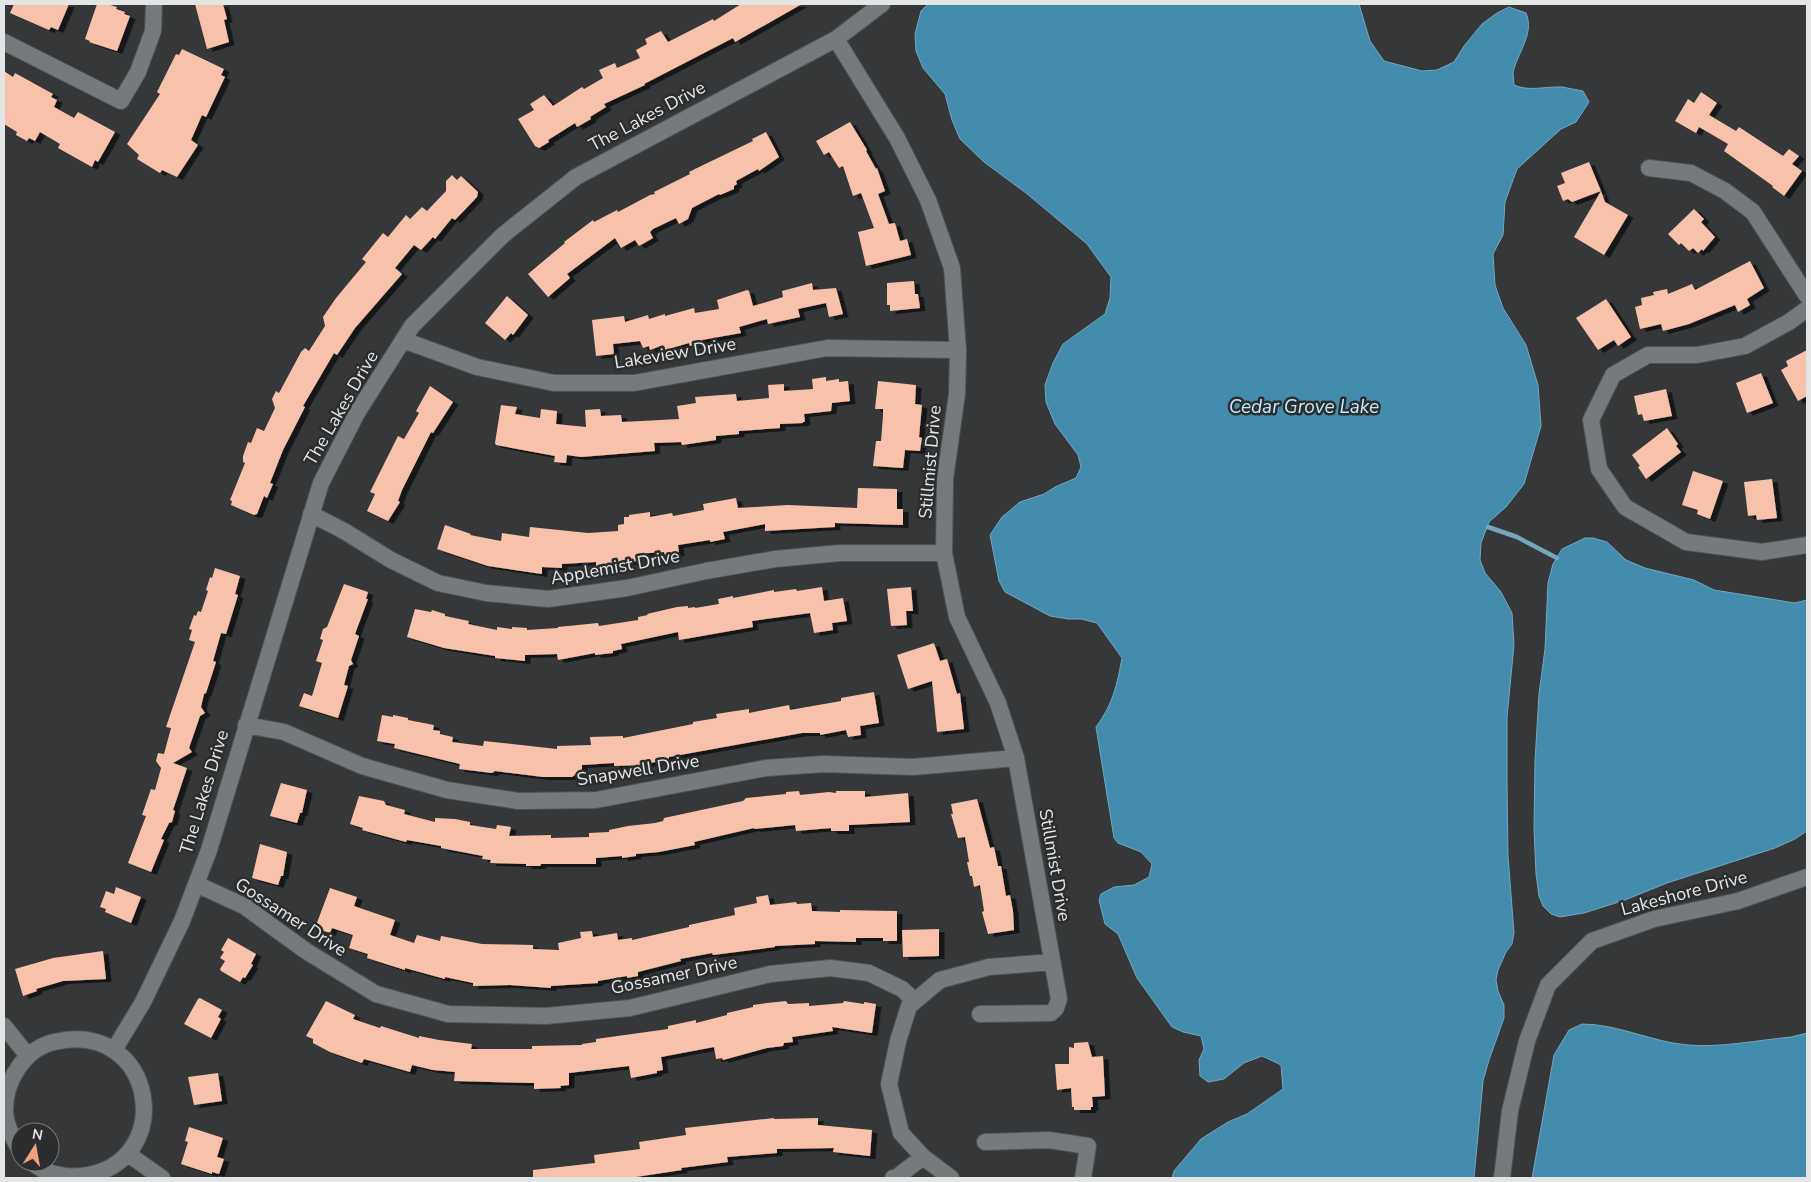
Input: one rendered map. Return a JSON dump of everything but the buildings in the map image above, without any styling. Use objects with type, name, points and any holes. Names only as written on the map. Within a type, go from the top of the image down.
[{"type":"street","points":[[4,42],[122,101],[138,72],[154,31],[154,4]]},
{"type":"street","name":"The Lakes Drive","points":[[114,1050],[142,1002],[182,921],[196,884],[321,483],[357,413],[412,326],[503,235],[576,177],[836,39],[882,4]]},
{"type":"street","name":"Stillmist Drive","points":[[836,39],[896,138],[928,200],[952,268],[958,350],[957,394],[945,479],[944,553],[957,617],[998,703],[1016,758],[1059,999],[1056,1008],[1051,1012],[980,1014]]},
{"type":"street","points":[[1649,168],[1691,173],[1725,191],[1753,212],[1807,296]]},
{"type":"street","points":[[1807,309],[1789,322],[1745,346],[1697,355],[1648,355],[1614,375],[1591,420],[1599,469],[1625,507],[1686,542],[1762,552],[1807,545]]},
{"type":"street","name":"Lakeview Drive","points":[[403,340],[477,367],[554,384],[634,383],[827,348],[958,350]]},
{"type":"street","name":"Applemist Drive","points":[[311,514],[344,531],[391,560],[438,583],[486,594],[548,599],[627,588],[775,559],[840,553],[944,553]]},
{"type":"street","name":"Snapwell Drive","points":[[246,725],[284,732],[362,766],[446,790],[518,801],[596,800],[766,768],[824,764],[913,767],[1016,758]]},
{"type":"street","name":"Lakeshore Drive","points":[[1502,1178],[1510,1111],[1527,1041],[1548,985],[1592,941],[1654,919],[1738,901],[1807,877]]},
{"type":"street","name":"Gossamer Drive","points":[[196,884],[244,906],[306,951],[376,994],[448,1014],[546,1016],[630,1008],[770,974],[830,968],[869,973],[902,988],[915,1001]]},
{"type":"street","points":[[951,1178],[923,1157],[901,1133],[889,1084],[898,1041],[909,1006],[940,980],[990,967],[1052,962]]},
{"type":"street","points":[[4,1026],[28,1056]]},
{"type":"street","points":[[10,1133],[5,1112],[7,1092],[15,1072],[28,1056],[48,1044],[70,1038],[93,1040],[114,1050],[131,1066],[142,1087],[145,1110],[140,1134],[128,1154],[112,1167],[94,1175],[74,1177],[47,1172]]},
{"type":"street","points":[[985,1142],[1049,1140],[1088,1146],[1083,1178]]},
{"type":"street","points":[[128,1154],[162,1178]]},
{"type":"street","points":[[893,1178],[923,1157]]},
{"type":"water","name":"Cedar Grove Lake","points":[[928,4],[1359,4],[1370,41],[1384,61],[1422,71],[1437,70],[1454,62],[1482,24],[1509,7],[1526,13],[1528,21],[1527,36],[1513,73],[1514,85],[1532,88],[1562,87],[1583,91],[1589,102],[1576,122],[1561,129],[1517,169],[1505,202],[1503,235],[1493,254],[1495,285],[1503,308],[1526,345],[1538,385],[1541,426],[1524,484],[1506,507],[1489,522],[1481,543],[1480,560],[1485,573],[1501,592],[1512,613],[1514,645],[1507,717],[1507,782],[1508,856],[1514,933],[1512,944],[1498,970],[1496,980],[1504,1005],[1504,1018],[1483,1081],[1474,1178],[1172,1178],[1174,1171],[1201,1139],[1228,1122],[1247,1114],[1283,1089],[1281,1065],[1262,1056],[1244,1063],[1224,1079],[1208,1082],[1200,1076],[1199,1060],[1204,1049],[1201,1036],[1183,1032],[1172,1027],[1137,978],[1118,934],[1105,924],[1099,900],[1101,894],[1114,887],[1134,885],[1149,877],[1152,864],[1141,852],[1118,843],[1114,838],[1096,727],[1107,710],[1114,694],[1122,658],[1097,623],[1081,619],[1050,616],[1005,592],[999,581],[990,535],[1002,517],[1020,502],[1044,494],[1076,478],[1081,467],[1078,455],[1055,424],[1046,402],[1045,385],[1053,363],[1063,344],[1105,314],[1110,298],[1111,277],[1087,244],[1026,193],[984,162],[960,139],[952,120],[945,94],[923,68],[916,51],[915,34],[921,11]]},
{"type":"water","points":[[1585,538],[1607,542],[1626,560],[1645,568],[1694,580],[1714,590],[1795,603],[1807,600],[1807,831],[1775,848],[1667,883],[1625,900],[1584,913],[1560,917],[1551,914],[1543,906],[1539,896],[1536,874],[1534,829],[1535,761],[1539,694],[1545,649],[1548,583],[1553,564],[1562,549]]},
{"type":"water","points":[[1582,1024],[1609,1027],[1675,1043],[1700,1046],[1791,1037],[1807,1033],[1807,1178],[1532,1178],[1554,1055],[1569,1030]]},
{"type":"waterway","points":[[1488,527],[1517,537],[1557,558]]}]
